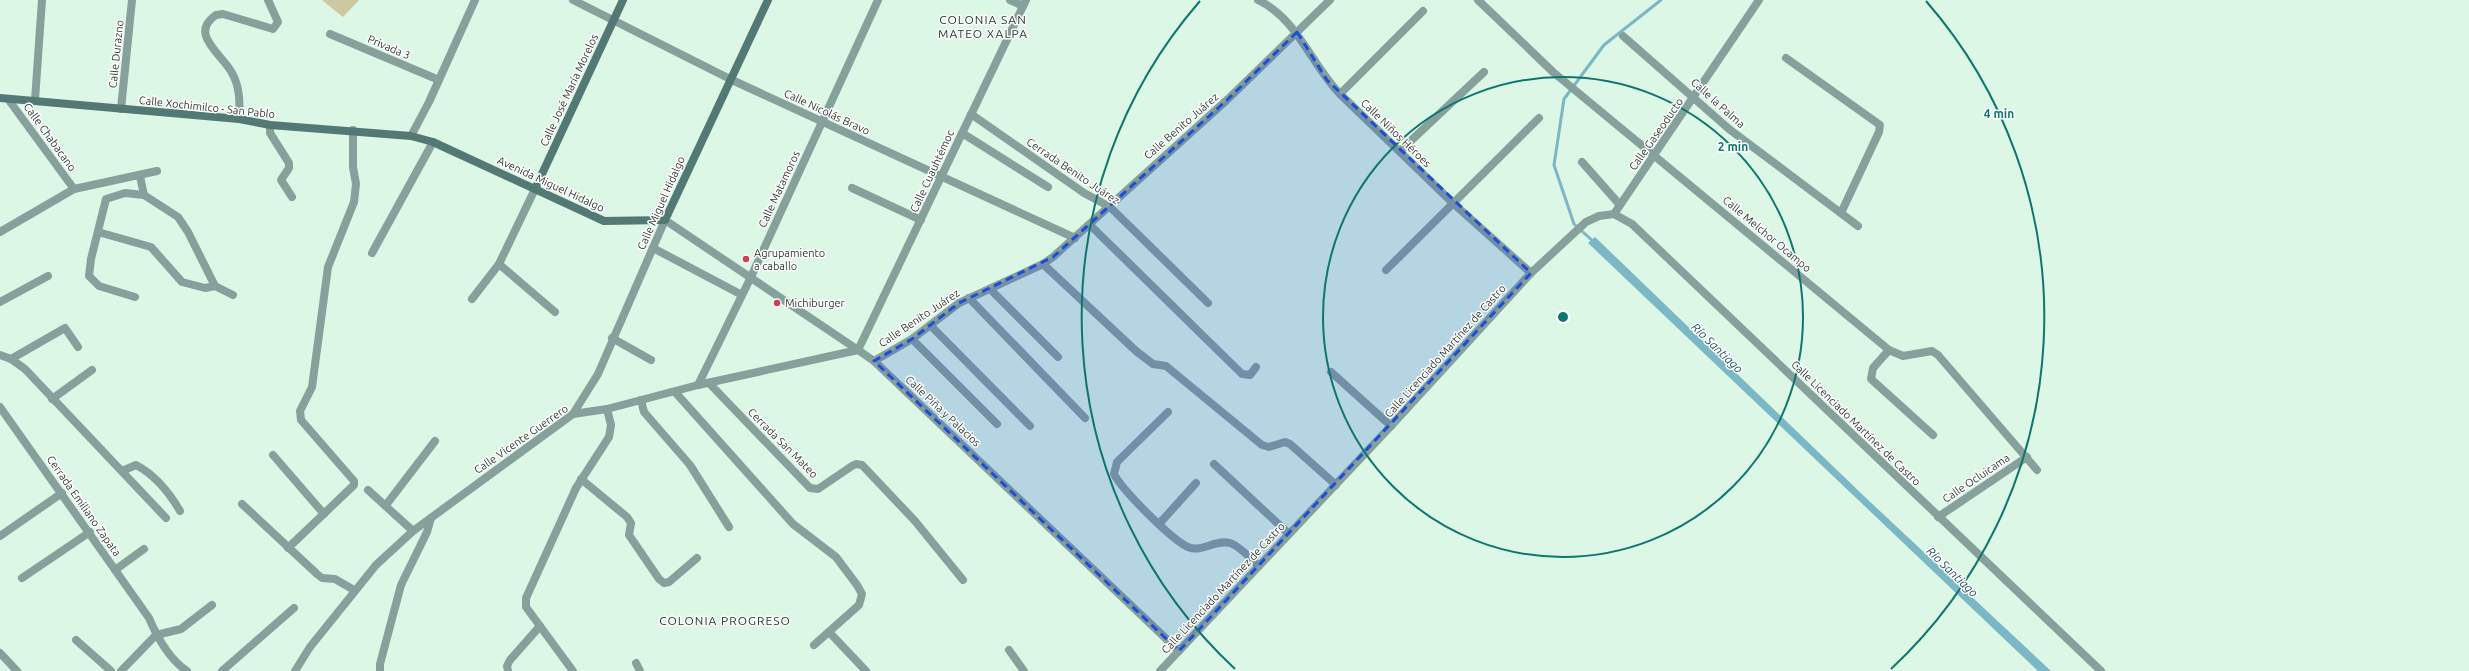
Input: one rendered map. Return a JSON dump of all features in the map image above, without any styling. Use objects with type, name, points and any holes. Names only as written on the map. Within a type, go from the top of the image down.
[{"type":"main road","name":"Calle José María Morelos","points":[[535,189],[623,0]]},
{"type":"main road","name":"Calle Miguel Hidalgo","points":[[665,220],[732,80],[768,0]]},
{"type":"main road","name":"Calle Xochimilco - San Pablo","points":[[4,98],[239,119],[270,125],[352,130],[411,136]]},
{"type":"main road","name":"Avenida Miguel Hidalgo","points":[[411,136],[433,142],[604,221],[665,220]]},
{"type":"street","points":[[35,100],[42,0]]},
{"type":"street","name":"Calle Durazno","points":[[121,109],[132,0]]},
{"type":"street","points":[[239,119],[238,87],[232,73],[210,44],[204,32],[205,26],[216,15],[223,14],[273,29],[278,22],[268,0]]},
{"type":"street","points":[[411,136],[475,0]]},
{"type":"street","name":"Calle Nicolás Bravo","points":[[573,0],[612,21],[732,80],[1075,238]]},
{"type":"street","name":"Calle Matamoros","points":[[698,385],[750,279],[878,0]]},
{"type":"street","points":[[1010,0],[1024,3]]},
{"type":"street","name":"Calle Niños Héroes","points":[[1258,0],[1278,11],[1297,32],[1327,80],[1340,94],[1454,204],[1530,273]]},
{"type":"street","name":"Calle Benito Juárez","points":[[874,361],[912,339],[968,298],[1043,264],[1090,225],[1164,155],[1228,99],[1330,0]]},
{"type":"street","name":"Calle Melchor Ocampo","points":[[1478,0],[1538,58],[1570,83],[1889,350],[1903,356],[1932,351],[1938,355],[2037,470]]},
{"type":"street","name":"Calle Gaseoducto","points":[[1614,214],[1656,155],[1760,0]]},
{"type":"street","name":"Calle Cuauhtémoc","points":[[858,350],[1024,3]]},
{"type":"street","points":[[1340,94],[1423,11]]},
{"type":"street","name":"Privada 3","points":[[330,34],[438,80]]},
{"type":"street","name":"Calle la Palma","points":[[1623,36],[1695,97],[1735,134],[1858,226]]},
{"type":"street","points":[[1786,58],[1880,125],[1879,132],[1841,213]]},
{"type":"street","points":[[1400,152],[1484,72]]},
{"type":"street","name":"Calle Chabacano","points":[[4,98],[74,189]]},
{"type":"street","name":"Cerrada Benito Juárez","points":[[971,114],[1084,193],[1110,207],[1208,303]]},
{"type":"street","points":[[1386,270],[1539,118]]},
{"type":"street","points":[[270,125],[270,133],[289,163],[289,168],[281,180],[292,197]]},
{"type":"street","points":[[288,548],[350,490],[354,481],[301,420],[300,411],[312,387],[328,267],[354,202],[356,184],[353,167],[352,130]]},
{"type":"street","points":[[962,133],[1048,187]]},
{"type":"street","points":[[372,253],[433,142]]},
{"type":"street","points":[[1582,162],[1620,205]]},
{"type":"street","points":[[0,232],[74,189],[140,176],[157,171]]},
{"type":"street","points":[[140,176],[144,195]]},
{"type":"street","points":[[852,188],[921,220]]},
{"type":"street","points":[[472,300],[499,264],[535,189]]},
{"type":"street","points":[[135,297],[99,286],[93,282],[89,276],[106,199],[125,193],[144,195],[178,217],[188,232],[215,286],[233,295]]},
{"type":"street","name":"Calle Licenciado Martínez de Castro","points":[[1160,671],[1391,426],[1530,273],[1586,222],[1598,216],[1614,214],[1632,224],[2101,671]]},
{"type":"street","name":"Calle Miguel Hidalgo","points":[[573,414],[598,374],[612,338],[665,220]]},
{"type":"street","name":"Calle Piña y Palacios","points":[[665,220],[750,279],[874,361],[1179,651]]},
{"type":"street","points":[[1090,225],[1242,374],[1250,375],[1256,367]]},
{"type":"street","points":[[98,232],[151,247],[182,282],[205,288],[215,286]]},
{"type":"street","points":[[653,248],[742,294]]},
{"type":"street","points":[[499,264],[555,312]]},
{"type":"street","points":[[1043,264],[1136,351],[1153,364],[1166,366],[1262,444],[1270,446],[1285,442],[1290,444],[1336,485]]},
{"type":"street","points":[[0,302],[48,276]]},
{"type":"street","points":[[990,289],[1058,357]]},
{"type":"street","points":[[968,298],[1085,418]]},
{"type":"street","points":[[930,325],[1030,426]]},
{"type":"street","points":[[11,359],[65,328],[78,347]]},
{"type":"street","points":[[612,338],[651,360]]},
{"type":"street","points":[[912,339],[996,424]]},
{"type":"street","name":"Calle Vicente Guerrero","points":[[295,671],[310,647],[354,590],[376,565],[413,531],[573,414],[607,409],[698,385],[858,350]]},
{"type":"street","points":[[1889,350],[1873,368],[1871,379],[1933,434]]},
{"type":"street","points":[[0,355],[11,359],[25,369],[166,518]]},
{"type":"street","points":[[52,399],[92,370]]},
{"type":"street","points":[[1331,372],[1391,426]]},
{"type":"street","name":"Cerrada San Mateo","points":[[709,383],[810,488],[818,489],[856,464],[862,465],[915,521],[963,580]]},
{"type":"street","points":[[675,392],[793,524],[836,557],[857,584],[862,594],[859,605],[814,645]]},
{"type":"street","points":[[641,400],[644,412],[690,465],[729,527]]},
{"type":"street","name":"Cerrada Emiliano Zapata","points":[[0,407],[90,532],[149,618],[156,635],[176,668],[187,671]]},
{"type":"street","points":[[573,671],[526,607],[526,598],[581,479],[609,437],[611,425],[607,409]]},
{"type":"street","points":[[1168,412],[1117,462],[1114,474],[1119,484],[1159,524],[1189,548],[1199,548],[1217,542],[1231,544],[1259,566]]},
{"type":"street","points":[[386,505],[435,441]]},
{"type":"street","points":[[272,455],[324,514]]},
{"type":"street","name":"Calle Ocluicama","points":[[1938,517],[2027,457]]},
{"type":"street","points":[[1214,464],[1289,534]]},
{"type":"street","points":[[122,471],[136,465],[145,470],[170,493],[180,511]]},
{"type":"street","points":[[581,479],[627,516],[631,523],[628,535],[632,543],[659,579],[664,583],[669,582],[697,558]]},
{"type":"street","points":[[1159,524],[1196,483]]},
{"type":"street","points":[[368,490],[413,531]]},
{"type":"street","points":[[0,536],[62,493]]},
{"type":"street","points":[[242,504],[322,578],[335,579],[354,590]]},
{"type":"street","points":[[380,671],[381,659],[401,585],[427,532],[431,518]]},
{"type":"street","points":[[22,578],[90,532]]},
{"type":"street","points":[[115,570],[144,549]]},
{"type":"street","points":[[121,671],[156,635],[182,629],[212,605]]},
{"type":"street","points":[[222,671],[294,608]]},
{"type":"street","points":[[508,671],[507,666],[510,660],[540,626]]},
{"type":"street","points":[[829,632],[866,671]]},
{"type":"street","points":[[76,640],[111,671]]},
{"type":"street","points":[[1009,650],[1024,671]]},
{"type":"street","points":[[0,653],[17,671]]},
{"type":"street","points":[[636,663],[640,671]]},
{"type":"highlighted area","points":[[1297,32],[1327,80],[1531,273],[1179,651],[874,361],[912,339],[959,303],[1053,257],[1228,99]]},
{"type":"shaded area","points":[[322,0],[359,0],[343,17]]},
{"type":"water","points":[[1595,237],[1867,499],[2051,671],[2038,671],[1588,243]]},
{"type":"waterway","name":"Río Santiago","points":[[1594,242],[1574,224],[1554,165],[1564,99],[1604,45],[1661,0]]},
{"type":"place","name":"Agrupamiento a caballo","points":[[746,259]]},
{"type":"place","name":"Michiburger","points":[[777,303]]},
{"type":"district","name":"COLONIA SAN MATEO XALPA","points":[[983,27]]},
{"type":"district","name":"COLONIA PROGRESO","points":[[725,621]]}]
